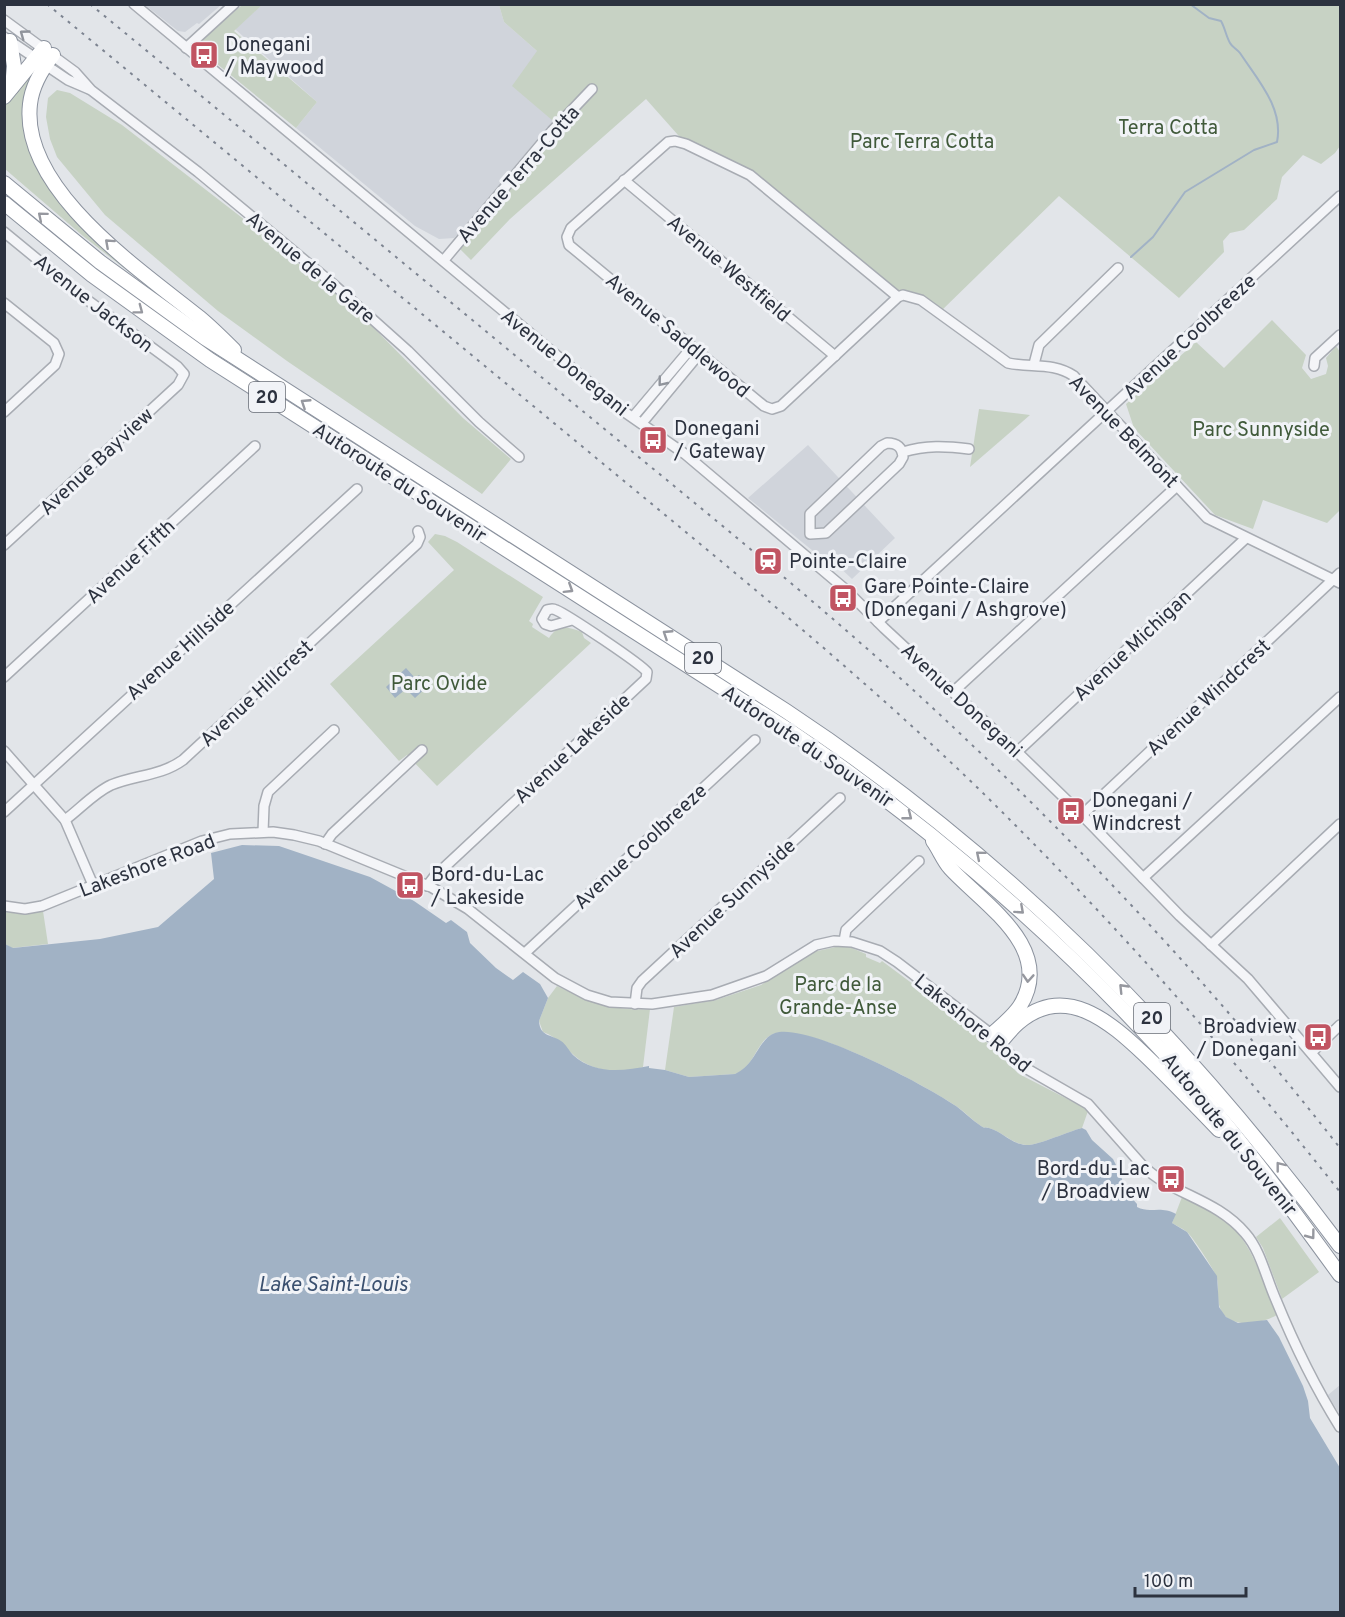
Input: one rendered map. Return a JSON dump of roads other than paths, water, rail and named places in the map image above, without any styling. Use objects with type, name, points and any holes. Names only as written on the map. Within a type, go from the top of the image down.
[{"type":"highway","points":[[7,39],[14,66],[8,92]]},
{"type":"highway","points":[[8,92],[45,57]]},
{"type":"highway","points":[[45,57],[32,92],[29,105],[30,121],[36,148],[58,189],[89,224],[145,274],[203,320],[259,374]]},
{"type":"highway","name":"Autoroute du Souvenir","points":[[4,183],[132,287],[259,374],[786,711],[856,758],[935,818],[1039,907],[1146,1012],[1242,1119],[1341,1246]]},
{"type":"highway","name":"Autoroute du Souvenir","points":[[4,203],[92,275],[202,355],[792,733],[841,766],[927,831],[1022,912],[1114,1001],[1201,1095],[1341,1275]]},
{"type":"highway","points":[[927,831],[949,866],[1012,929],[1027,957],[1029,980],[1023,1000],[995,1039]]},
{"type":"highway","points":[[995,1039],[1025,1018],[1047,1008],[1071,1007],[1099,1016],[1131,1041],[1165,1074],[1285,1201]]},
{"type":"street","name":"Avenue Donegani","points":[[134,4],[633,417],[690,458],[845,589],[1082,814],[1143,878],[1255,986],[1341,1087]]},
{"type":"street","points":[[186,48],[234,4]]},
{"type":"street","name":"Avenue de la Gare","points":[[4,20],[68,80],[91,90],[182,159],[339,289],[408,351],[466,410],[519,457]]},
{"type":"street","name":"Avenue de la Gare","points":[[7,39],[45,57]]},
{"type":"street","name":"Avenue Terra-Cotta","points":[[444,260],[552,131],[592,88]]},
{"type":"street","name":"Avenue Saddlewood","points":[[668,142],[571,228],[567,237],[569,245],[764,406],[772,409],[781,406],[898,297]]},
{"type":"street","name":"Avenue Belmont","points":[[668,142],[686,144],[750,175],[898,297],[903,295],[921,300],[1008,363],[1022,366],[1034,364],[1063,369],[1074,376],[1207,518],[1339,579]]},
{"type":"street","name":"Avenue Westfield","points":[[624,180],[835,356]]},
{"type":"street","name":"Avenue Coolbreeze","points":[[878,622],[1341,196]]},
{"type":"street","name":"Avenue Jackson","points":[[4,232],[82,296],[177,366],[184,374]]},
{"type":"street","points":[[1034,364],[1039,345],[1118,268]]},
{"type":"street","points":[[4,303],[54,343],[59,354],[55,365],[4,412]]},
{"type":"street","points":[[1314,366],[1315,358],[1341,334]]},
{"type":"street","points":[[633,417],[692,346]]},
{"type":"street","points":[[642,423],[700,353]]},
{"type":"street","name":"Avenue Bayview","points":[[4,545],[178,385],[184,374]]},
{"type":"street","points":[[797,548],[810,534],[810,514],[881,446],[894,443],[903,452],[899,464],[826,533],[810,534]]},
{"type":"street","name":"Avenue Fifth","points":[[4,677],[255,446]]},
{"type":"street","points":[[903,452],[922,446],[969,449]]},
{"type":"street","points":[[953,692],[1177,486]]},
{"type":"street","name":"Avenue Hillside","points":[[4,812],[357,489]]},
{"type":"street","name":"Avenue Hillcrest","points":[[65,820],[110,786],[170,768],[183,760],[417,544],[420,537],[418,531]]},
{"type":"street","name":"Avenue Michigan","points":[[1017,752],[1246,538]]},
{"type":"street","name":"Avenue Windcrest","points":[[1082,814],[1339,579]]},
{"type":"street","name":"Avenue Lakeside","points":[[427,886],[646,679],[647,672],[641,666],[572,620]]},
{"type":"street","points":[[1143,878],[1341,697]]},
{"type":"street","points":[[263,832],[264,806],[268,792],[334,730]]},
{"type":"street","name":"Avenue Coolbreeze","points":[[525,953],[755,740]]},
{"type":"street","points":[[325,844],[332,834],[423,750]]},
{"type":"street","points":[[4,751],[65,820],[93,885]]},
{"type":"street","name":"Avenue Sunnyside","points":[[635,1004],[636,991],[642,981],[840,798]]},
{"type":"street","points":[[1211,945],[1341,824]]},
{"type":"street","name":"Lakeshore Road","points":[[4,906],[37,908],[201,841],[230,834],[263,832],[294,835],[325,844],[427,886],[460,904],[525,953],[549,975],[587,995],[610,1002],[635,1004],[684,1001],[720,993],[766,976],[816,945],[844,941],[870,947],[890,957],[995,1039],[1022,1066],[1088,1104],[1152,1174],[1217,1208],[1246,1234],[1256,1248],[1278,1306],[1313,1380],[1341,1428]]},
{"type":"street","points":[[844,941],[846,930],[919,861]]},
{"type":"street","points":[[1312,1052],[1341,1025]]},
{"type":"water","points":[[406,668],[415,678],[419,675],[429,685],[415,698],[406,689],[395,698],[386,687]]},
{"type":"water","name":"Lake Saint-Louis","points":[[242,845],[279,846],[370,877],[414,901],[446,923],[451,920],[467,932],[470,943],[496,968],[513,980],[523,972],[540,984],[548,998],[539,1021],[541,1030],[563,1042],[573,1055],[590,1066],[619,1070],[649,1066],[649,1068],[689,1077],[735,1074],[748,1065],[769,1036],[775,1033],[791,1032],[839,1046],[894,1071],[956,1106],[984,1128],[994,1130],[1021,1144],[1031,1145],[1082,1128],[1086,1130],[1092,1140],[1113,1159],[1121,1175],[1124,1189],[1137,1207],[1146,1210],[1165,1210],[1176,1214],[1172,1223],[1187,1232],[1217,1276],[1219,1307],[1226,1317],[1238,1323],[1267,1320],[1279,1337],[1303,1386],[1310,1418],[1340,1468],[1340,1612],[5,1612],[5,944],[13,948],[100,939],[158,927],[214,879],[211,853]]},
{"type":"waterway","points":[[1131,257],[1153,237],[1185,192],[1254,150],[1277,142],[1277,117],[1268,94],[1227,38],[1221,21],[1209,18],[1190,4]]},
{"type":"railway","points":[[47,4],[722,562],[890,706],[987,797],[1080,891],[1170,989],[1340,1192]]},
{"type":"railway","points":[[90,4],[732,534],[910,687],[1080,851],[1134,908],[1240,1026],[1340,1148]]},
{"type":"place","name":"Donegani / Maywood","points":[[204,55]]},
{"type":"place","name":"Donegani / Gateway","points":[[653,440]]},
{"type":"place","name":"Pointe-Claire","points":[[768,561]]},
{"type":"place","name":"Gare Pointe-Claire (Donegani / Ashgrove)","points":[[843,598]]},
{"type":"place","name":"Donegani / Windcrest","points":[[1071,811]]},
{"type":"place","name":"Bord-du-Lac / Lakeside","points":[[410,885]]},
{"type":"place","name":"Broadview / Donegani","points":[[1318,1037]]},
{"type":"place","name":"Bord-du-Lac / Broadview","points":[[1171,1179]]},
{"type":"park label","name":"Terra Cotta","points":[[1168,127]]},
{"type":"park label","name":"Parc Terra Cotta","points":[[922,141]]},
{"type":"park label","name":"Parc Sunnyside","points":[[1261,429]]},
{"type":"park label","name":"Parc Ovide","points":[[439,683]]},
{"type":"park label","name":"Parc de la Grande-Anse","points":[[838,996]]}]
